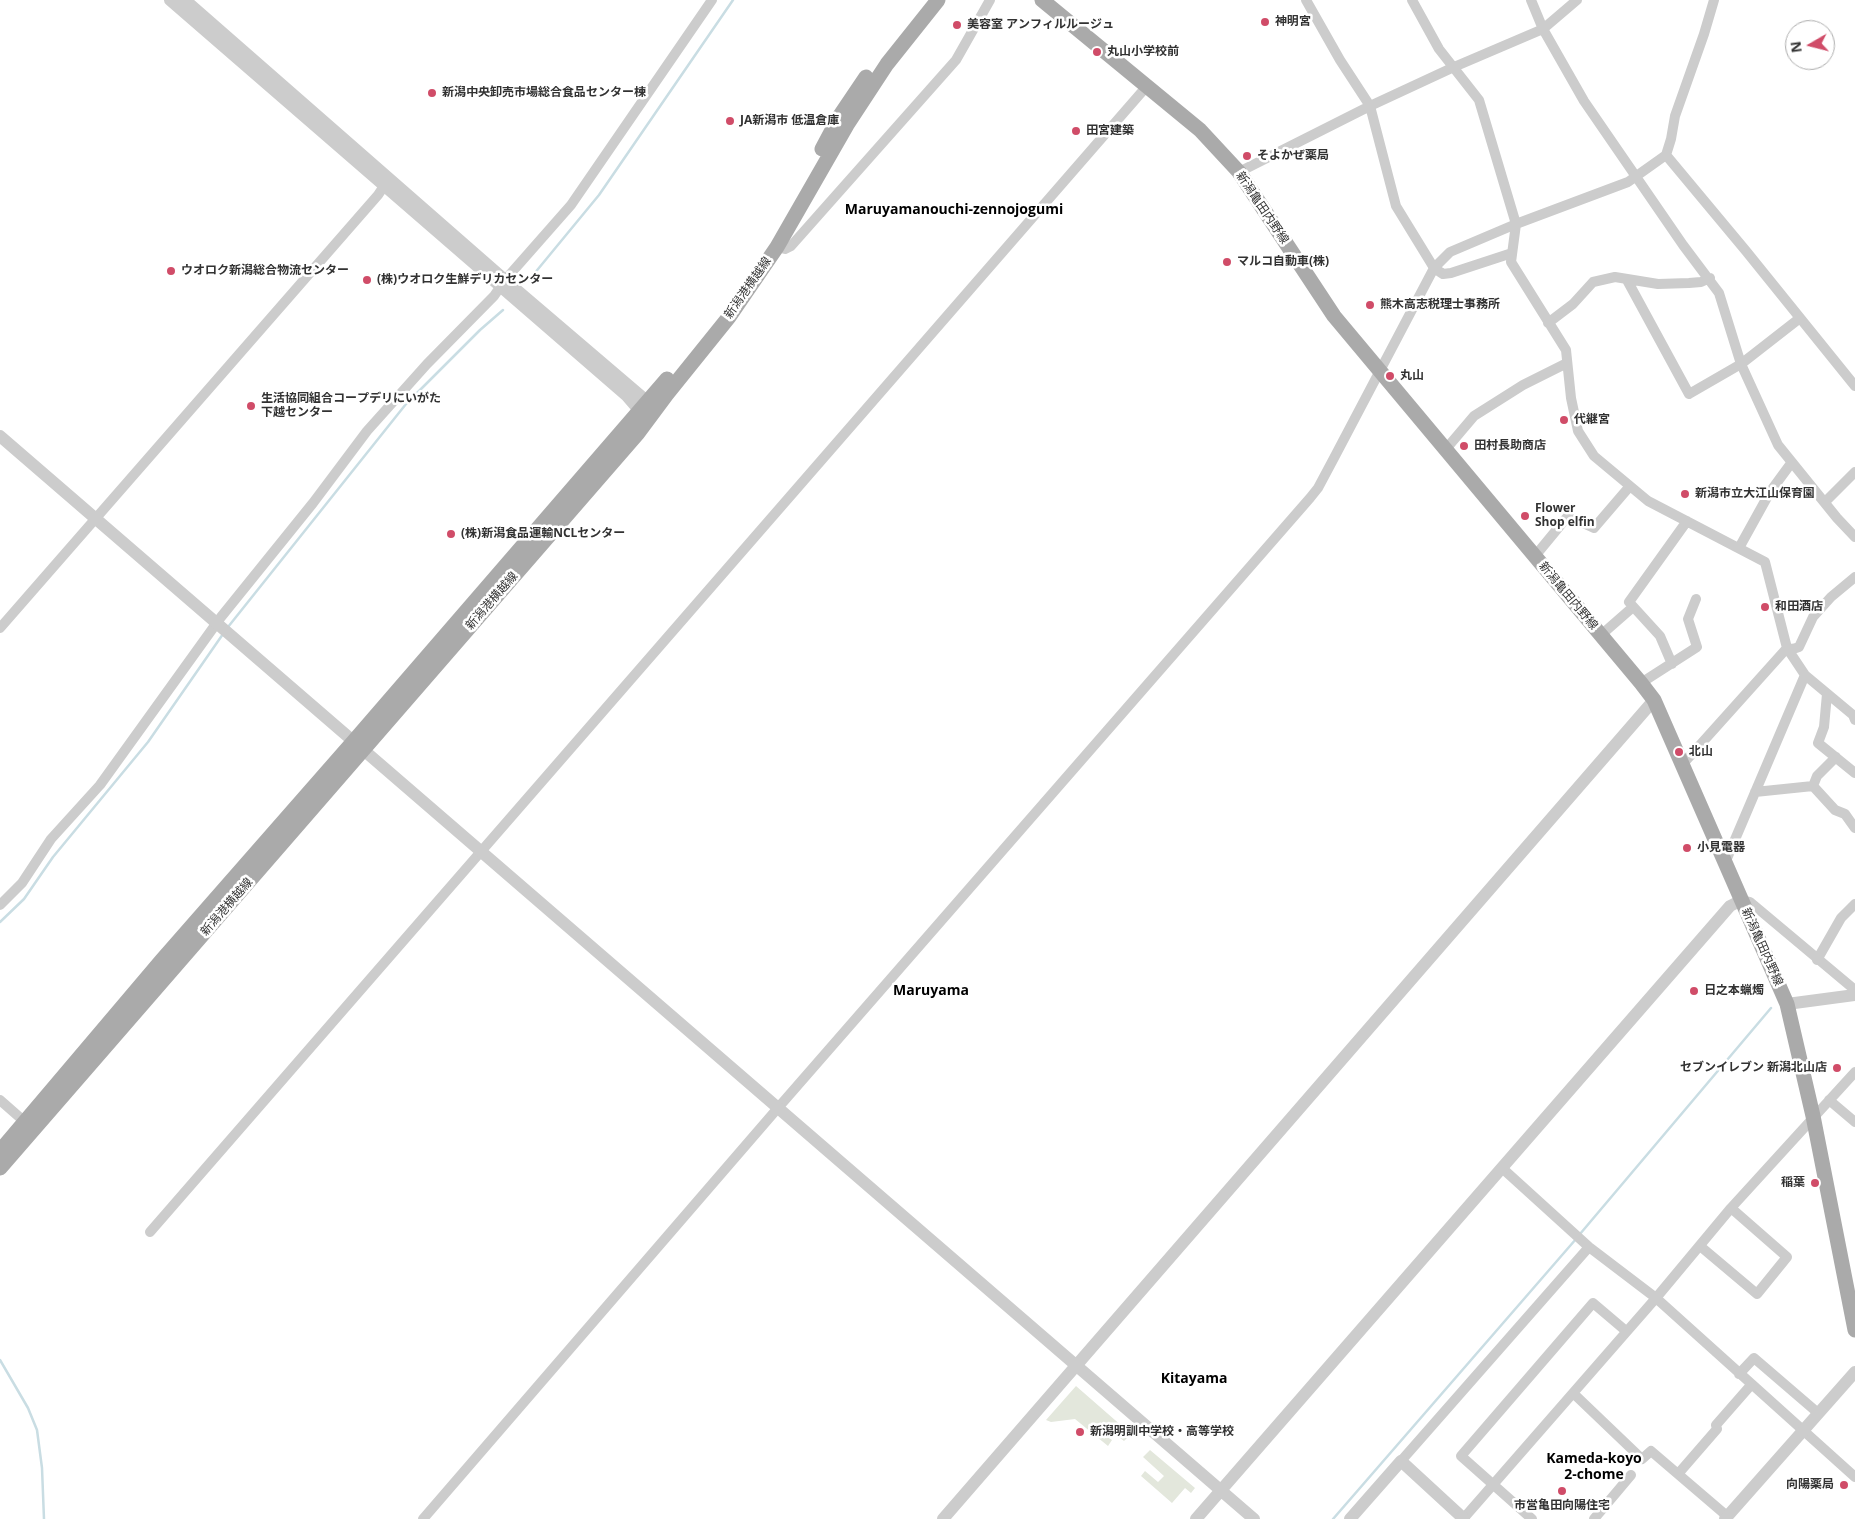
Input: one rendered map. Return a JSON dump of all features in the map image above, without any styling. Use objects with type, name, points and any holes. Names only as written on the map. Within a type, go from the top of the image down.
[{"type":"main road","name":"新潟港横越線","points":[[0,1150],[160,961],[359,745],[638,434],[660,388],[722,309],[767,243],[839,117],[880,56],[924,0]]},
{"type":"main road","name":"新潟港横越線","points":[[648,410],[729,317],[777,247],[847,125],[882,72],[938,0]]},
{"type":"main road","name":"新潟亀田内野線","points":[[1042,0],[1200,130],[1239,172],[1334,316],[1654,700],[1787,1004],[1814,1116],[1855,1330]]},
{"type":"main road","name":"新潟港横越線","points":[[0,1168],[359,745]]},
{"type":"street","points":[[170,0],[384,186],[503,283]]},
{"type":"street","points":[[185,0],[627,396],[648,410]]},
{"type":"street","points":[[0,905],[22,883],[51,838],[100,785],[216,624],[367,431],[494,296],[571,204],[712,0]]},
{"type":"street","points":[[777,247],[785,249],[791,246],[956,60],[990,0]]},
{"type":"street","points":[[1306,0],[1340,60],[1370,106],[1396,206],[1434,268],[1443,274],[1451,273],[1512,253]]},
{"type":"street","points":[[1412,0],[1439,49],[1479,100],[1516,224],[1511,262],[1566,350],[1571,398],[1578,431],[1594,456],[1648,501],[1765,562],[1787,648],[1805,675],[1854,718]]},
{"type":"street","points":[[1531,0],[1544,29],[1584,100],[1683,245],[1710,278],[1719,293],[1741,364],[1778,445],[1855,537]]},
{"type":"street","points":[[1239,172],[1370,106],[1454,67],[1544,29],[1577,0]]},
{"type":"street","points":[[422,1519],[1310,498],[1318,488],[1434,268],[1450,252],[1516,224],[1622,184],[1637,176],[1666,155],[1675,116],[1714,0]]},
{"type":"street","points":[[150,1232],[1147,86]]},
{"type":"street","points":[[1666,155],[1855,386]]},
{"type":"street","points":[[0,628],[384,186]]},
{"type":"street","points":[[1548,323],[1573,304],[1593,282],[1615,277],[1658,284],[1674,284],[1701,282],[1710,278]]},
{"type":"street","points":[[1627,280],[1689,394],[1741,364],[1800,318]]},
{"type":"street","points":[[1446,449],[1474,416],[1522,385],[1567,363]]},
{"type":"street","points":[[0,436],[1254,1519]]},
{"type":"street","points":[[1739,548],[1770,492],[1792,462]]},
{"type":"street","points":[[1825,502],[1855,472]]},
{"type":"street","points":[[1535,556],[1568,516],[1594,528],[1630,486]]},
{"type":"street","points":[[1672,664],[1660,636],[1629,602],[1687,522]]},
{"type":"street","points":[[1787,648],[1799,647],[1813,617],[1831,597],[1855,577]]},
{"type":"street","points":[[1641,683],[1697,647],[1688,619],[1696,599]]},
{"type":"street","points":[[1601,635],[1633,607]]},
{"type":"street","points":[[1682,765],[1787,648]]},
{"type":"street","points":[[1725,863],[1805,675]]},
{"type":"street","points":[[1827,694],[1824,727],[1818,743],[1855,773]]},
{"type":"street","points":[[944,1519],[1654,700]]},
{"type":"street","points":[[1813,786],[1817,776],[1836,757]]},
{"type":"street","points":[[1756,792],[1813,786]]},
{"type":"street","points":[[1813,786],[1835,810],[1845,814],[1855,828]]},
{"type":"street","points":[[1196,1519],[1730,906],[1742,900],[1750,902],[1855,990]]},
{"type":"street","points":[[1817,960],[1842,918],[1855,904]]},
{"type":"street","points":[[1787,1004],[1855,996]]},
{"type":"street","points":[[1401,1461],[1464,1519],[1656,1298],[1731,1208],[1855,1072]]},
{"type":"street","points":[[0,1100],[25,1122]]},
{"type":"street","points":[[1829,1100],[1855,1122]]},
{"type":"street","points":[[1502,1168],[1589,1247],[1656,1298],[1855,1477]]},
{"type":"street","points":[[1700,1246],[1757,1294],[1787,1258],[1731,1208]]},
{"type":"street","points":[[1350,1519],[1589,1247]]},
{"type":"street","points":[[1532,1519],[1462,1456],[1593,1303],[1626,1331]]},
{"type":"street","points":[[1739,1374],[1754,1358],[1818,1414]]},
{"type":"street","points":[[1573,1393],[1642,1459],[1650,1451],[1726,1517],[1855,1372]]},
{"type":"street","points":[[1678,1474],[1717,1429],[1716,1425],[1751,1385]]},
{"type":"street","points":[[1594,1519],[1632,1475]]},
{"type":"shaded area","points":[[1076,1386],[1131,1434],[1124,1441],[1106,1427],[1100,1432],[1112,1440],[1108,1446],[1075,1419],[1051,1422],[1046,1420]]},
{"type":"shaded area","points":[[1150,1450],[1195,1488],[1191,1493],[1185,1488],[1172,1503],[1141,1476],[1145,1471],[1158,1482],[1164,1476],[1143,1457]]},
{"type":"waterway","points":[[529,280],[599,195],[733,0]]},
{"type":"waterway","points":[[228,627],[406,404],[480,330],[503,310]]},
{"type":"waterway","points":[[0,922],[24,899],[53,857],[148,742],[223,634]]},
{"type":"waterway","points":[[1580,1234],[1771,1008]]},
{"type":"waterway","points":[[1333,1519],[1576,1239]]},
{"type":"waterway","points":[[0,1360],[28,1408],[37,1430],[42,1468],[44,1519]]},
{"type":"place","name":"神明宮","points":[[1265,22]]},
{"type":"place","name":"美容室 アンフィルルージュ","points":[[957,25]]},
{"type":"place","name":"丸山小学校前","points":[[1097,52]]},
{"type":"place","name":"新潟中央卸売市場総合食品センター棟","points":[[432,93]]},
{"type":"place","name":"JA新潟市 低温倉庫","points":[[730,121]]},
{"type":"place","name":"田宮建築","points":[[1076,131]]},
{"type":"place","name":"そよかぜ薬局","points":[[1247,156]]},
{"type":"place","name":"マルコ自動車(株)","points":[[1227,262]]},
{"type":"place","name":"ウオロク新潟総合物流センター","points":[[171,271]]},
{"type":"place","name":"(株)ウオロク生鮮デリカセンター","points":[[367,280]]},
{"type":"place","name":"熊木高志税理士事務所","points":[[1370,305]]},
{"type":"place","name":"丸山","points":[[1390,376]]},
{"type":"place","name":"生活協同組合コープデリにいがた 下越センター","points":[[251,406]]},
{"type":"place","name":"代継宮","points":[[1564,420]]},
{"type":"place","name":"田村長助商店","points":[[1464,446]]},
{"type":"place","name":"新潟市立大江山保育園","points":[[1685,494]]},
{"type":"place","name":"Flower Shop elfin","points":[[1525,516]]},
{"type":"place","name":"(株)新潟食品運輸NCLセンター","points":[[451,534]]},
{"type":"place","name":"和田酒店","points":[[1765,607]]},
{"type":"place","name":"北山","points":[[1679,752]]},
{"type":"place","name":"小見電器","points":[[1687,848]]},
{"type":"place","name":"日之本蝋燭","points":[[1694,991]]},
{"type":"place","name":"セブンイレブン 新潟北山店","points":[[1837,1068]]},
{"type":"place","name":"稲葉","points":[[1815,1183]]},
{"type":"place","name":"新潟明訓中学校・高等学校","points":[[1080,1432]]},
{"type":"place","name":"向陽薬局","points":[[1844,1485]]},
{"type":"place","name":"市営亀田向陽住宅","points":[[1562,1491]]},
{"type":"district","name":"Maruyamanouchi-zennojogumi","points":[[954,210]]},
{"type":"district","name":"Maruyama","points":[[931,991]]},
{"type":"district","name":"Kitayama","points":[[1194,1379]]},
{"type":"district","name":"Kameda-koyo 2-chome","points":[[1594,1468]]}]
